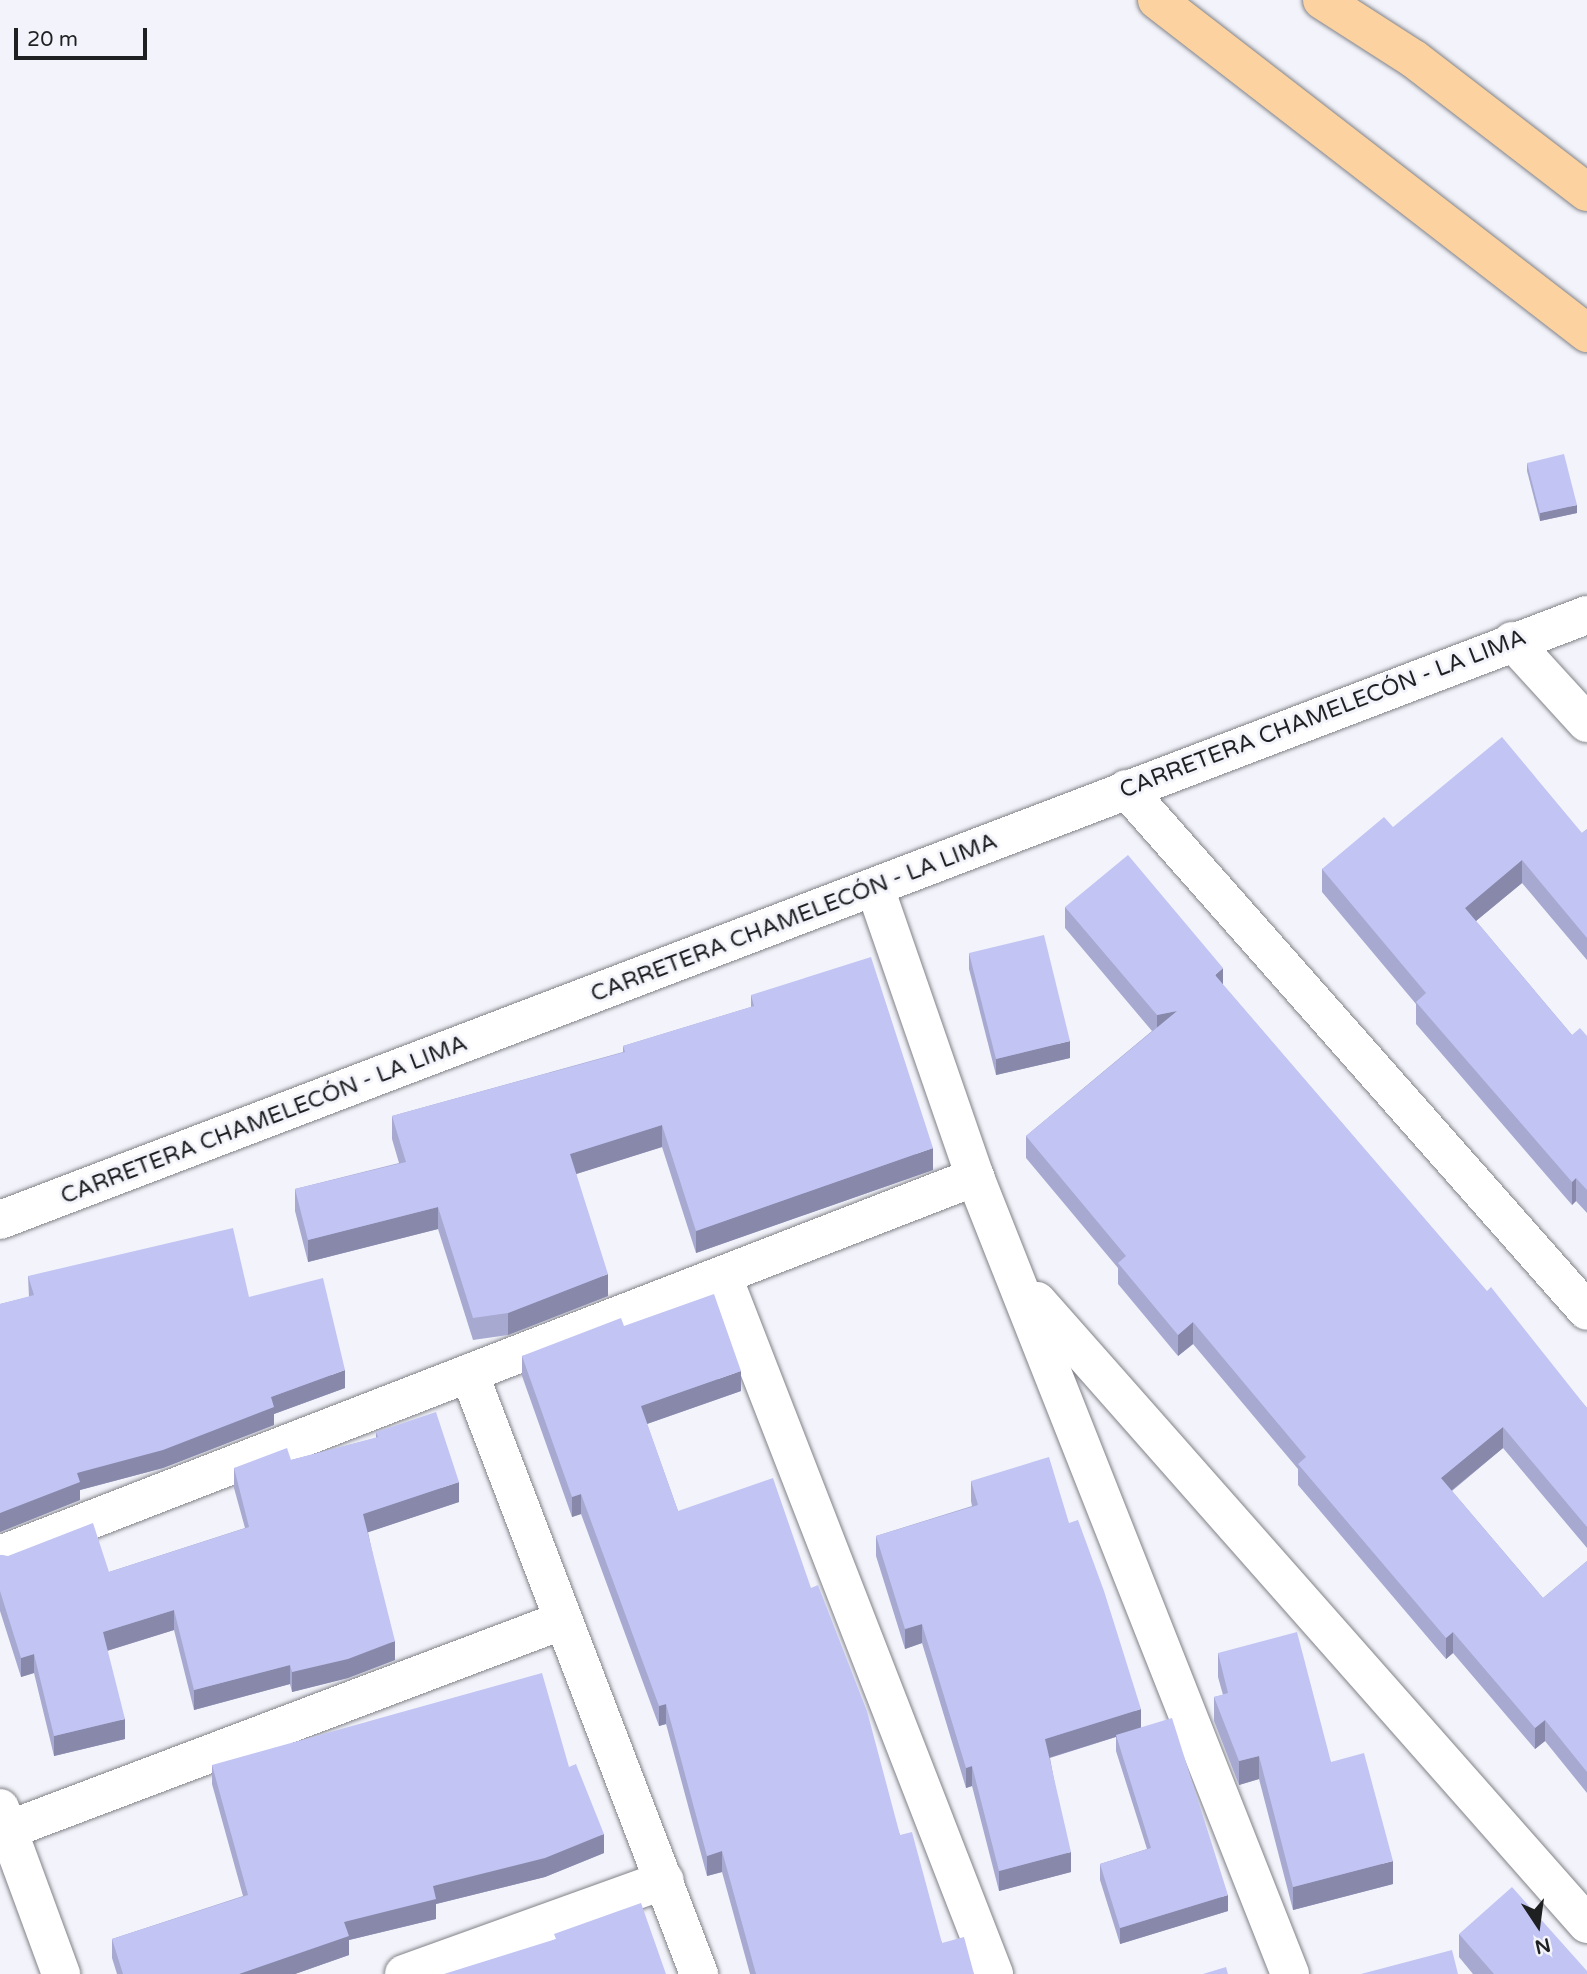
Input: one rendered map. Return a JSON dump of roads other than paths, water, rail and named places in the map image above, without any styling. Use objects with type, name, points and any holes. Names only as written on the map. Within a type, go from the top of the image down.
[{"type":"main road","points":[[1157,0],[1587,333]]},
{"type":"main road","points":[[1322,0],[1414,60],[1587,192]]},
{"type":"street","name":"CARRETERA CHAMELECÓN - LA LIMA","points":[[0,1220],[875,888],[1512,641],[1587,615]]},
{"type":"street","points":[[1512,641],[1587,723]]},
{"type":"street","points":[[1126,789],[1587,1311]]},
{"type":"street","points":[[875,888],[975,1177],[1021,1283],[1290,1974]]},
{"type":"street","points":[[0,1555],[723,1277],[975,1177]]},
{"type":"street","points":[[723,1277],[994,1974]]},
{"type":"street","points":[[1021,1283],[1587,1924]]},
{"type":"street","points":[[469,1373],[561,1621],[665,1880],[699,1974]]},
{"type":"street","points":[[61,1974],[3,1824],[561,1621]]},
{"type":"street","points":[[404,1974],[665,1880]]}]
